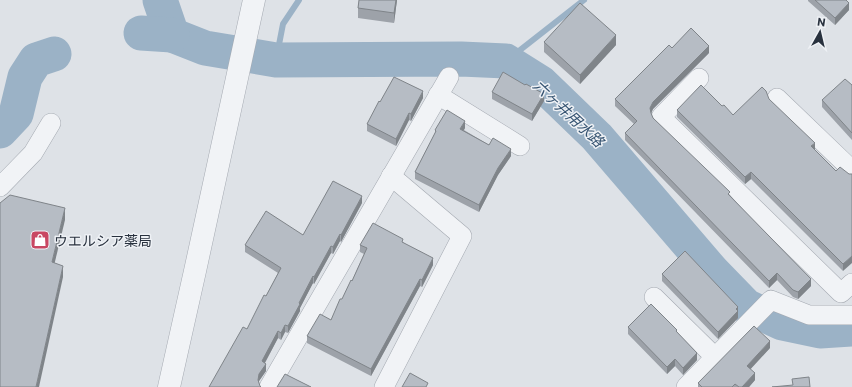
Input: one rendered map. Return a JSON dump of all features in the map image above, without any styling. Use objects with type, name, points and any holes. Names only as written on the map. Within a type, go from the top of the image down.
[{"type":"street","points":[[168,387],[254,0]]},
{"type":"street","points":[[269,387],[449,77]]},
{"type":"street","points":[[698,78],[661,117],[841,293],[852,283]]},
{"type":"street","points":[[438,95],[520,146]]},
{"type":"street","points":[[777,98],[852,170]]},
{"type":"street","points":[[0,187],[33,153],[51,123]]},
{"type":"street","points":[[384,387],[462,236],[391,176]]},
{"type":"street","points":[[654,297],[715,357]]},
{"type":"street","points":[[686,387],[770,300],[809,315],[852,315]]},
{"type":"building","points":[[359,0],[396,0],[394,13],[358,8]]},
{"type":"building","points":[[815,0],[846,0],[849,3],[835,18]]},
{"type":"building","points":[[580,3],[616,35],[580,75],[544,42]]},
{"type":"building","points":[[691,28],[709,46],[653,102],[650,108],[653,118],[730,192],[728,194],[811,279],[798,292],[793,290],[777,273],[769,281],[625,133],[637,121],[615,99],[669,45],[672,48]]},
{"type":"building","points":[[503,72],[544,94],[532,114],[492,92]]},
{"type":"building","points":[[394,77],[423,91],[411,114],[409,113],[396,139],[367,124]]},
{"type":"building","points":[[845,79],[852,85],[852,133],[822,100]]},
{"type":"building","points":[[701,85],[733,115],[762,87],[766,91],[769,99],[815,143],[811,146],[836,171],[840,167],[849,174],[852,174],[852,256],[843,264],[751,172],[745,177],[677,110]]},
{"type":"building","points":[[447,110],[465,121],[460,129],[489,145],[493,138],[511,149],[498,168],[479,205],[415,172],[436,131],[435,130]]},
{"type":"building","points":[[333,181],[362,196],[341,235],[340,234],[333,247],[331,246],[314,277],[313,276],[288,326],[285,325],[281,333],[278,331],[262,361],[266,364],[259,374],[258,380],[261,387],[209,387],[243,327],[247,329],[264,295],[266,296],[281,268],[245,245],[266,211],[303,235]]},
{"type":"building","points":[[10,195],[65,208],[52,262],[63,266],[36,387],[0,387],[0,203]]},
{"type":"building","points":[[373,223],[403,239],[402,242],[433,258],[371,369],[307,336],[320,314],[331,320],[340,299],[342,299],[351,280],[352,281],[367,248],[360,245]]},
{"type":"building","points":[[685,251],[738,307],[736,309],[738,311],[718,332],[662,274]]},
{"type":"building","points":[[651,304],[697,353],[683,368],[675,359],[667,367],[628,327]]},
{"type":"building","points":[[754,326],[770,341],[747,366],[755,373],[742,387],[735,384],[732,387],[702,387],[698,383]]},
{"type":"building","points":[[410,373],[428,383],[426,387],[402,387]]},
{"type":"building","points":[[285,374],[311,387],[277,387]]},
{"type":"building","points":[[809,377],[810,387],[772,387],[793,385],[792,379]]},
{"type":"waterway","name":"六ヶ井用水路","points":[[160,0],[172,35],[205,48],[276,60],[461,59],[506,61],[541,83],[597,137],[712,271],[746,306],[782,323],[820,331],[852,329]]},
{"type":"waterway","points":[[276,60],[283,24],[299,0]]},
{"type":"waterway","points":[[506,61],[584,0]]},
{"type":"waterway","name":"六ヶ井用水路","points":[[141,33],[172,35]]},
{"type":"waterway","name":"六ヶ井用水路","points":[[0,131],[16,114],[25,77],[36,60],[54,54]]},
{"type":"place","name":"ウエルシア薬局","points":[[40,240]]}]
